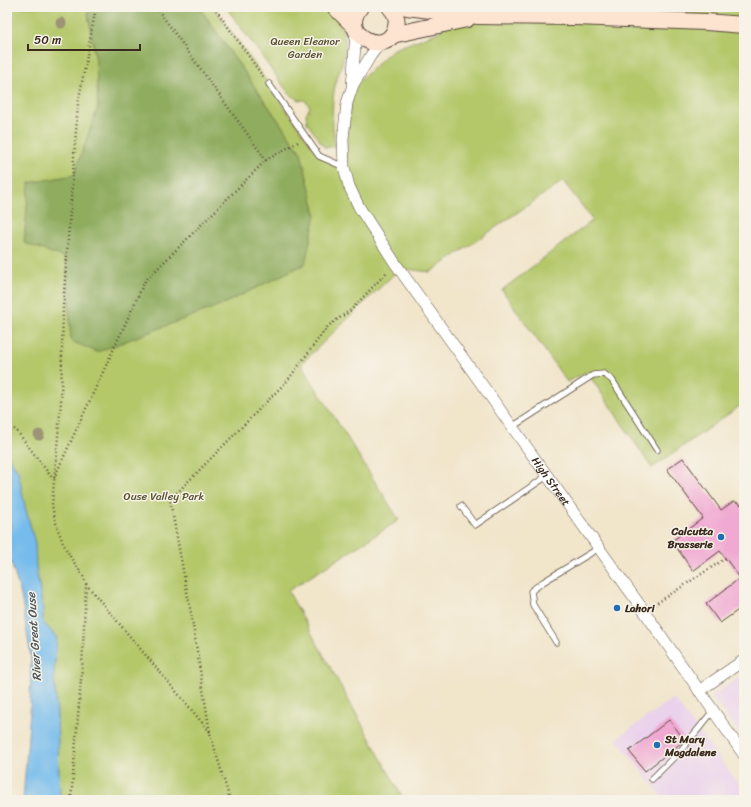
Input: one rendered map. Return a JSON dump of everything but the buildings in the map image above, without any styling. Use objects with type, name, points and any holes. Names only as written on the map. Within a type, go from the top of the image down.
[{"type":"street","points":[[335,7],[355,28],[362,38],[374,43],[478,16]]},
{"type":"street","points":[[352,88],[355,28],[354,18],[356,11],[360,7]]},
{"type":"street","points":[[352,88],[371,55],[395,29],[397,22],[396,16],[390,7]]},
{"type":"street","points":[[407,7],[478,16],[706,22],[744,25]]},
{"type":"street","name":"High Street","points":[[352,88],[347,103],[343,139],[344,167],[349,186],[359,207],[395,264],[644,611],[744,755]]},
{"type":"street","points":[[699,691],[744,660]]},
{"type":"lane","points":[[269,84],[319,156],[344,167]]},
{"type":"lane","points":[[512,427],[593,375],[604,374],[612,380],[657,450]]},
{"type":"lane","points":[[462,506],[476,525],[547,476]]},
{"type":"lane","points":[[556,642],[533,605],[531,591],[599,548]]},
{"type":"lane","points":[[652,779],[682,748],[713,711]]},
{"type":"path","points":[[71,800],[82,668],[86,584],[84,577],[70,557],[54,521],[52,505],[53,480],[62,402],[63,306],[78,104],[96,7]]},
{"type":"path","points":[[156,7],[266,160]]},
{"type":"path","points":[[214,7],[269,84]]},
{"type":"path","points":[[53,480],[145,281],[266,160],[306,138]]},
{"type":"path","points":[[230,800],[210,733],[170,500],[288,380],[328,326],[351,310],[395,264]]},
{"type":"path","points":[[7,424],[16,430],[53,480]]},
{"type":"path","points":[[644,611],[726,558]]},
{"type":"path","points":[[86,584],[210,733]]},
{"type":"shaded area","points":[[744,674],[744,739],[711,696]]},
{"type":"shaded area","points":[[673,698],[744,791],[744,800],[664,800],[616,739]]},
{"type":"green space","name":"Ouse Valley Park","points":[[7,7],[87,7],[96,61],[98,107],[74,175],[66,258],[71,341],[301,153],[199,7],[214,7],[319,156],[344,167],[352,88],[392,50],[439,32],[457,7],[744,7],[744,403],[652,468],[587,372],[567,382],[502,290],[593,220],[563,181],[431,272],[404,269],[395,273],[301,364],[399,520],[288,591],[404,800],[27,800],[39,639],[7,526]]},
{"type":"green space","points":[[87,7],[199,7],[301,153],[316,214],[305,264],[221,305],[97,352],[71,341],[66,258],[24,243],[29,183],[74,175],[98,107],[96,61]]},
{"type":"green space","name":"Queen Eleanor Garden","points":[[226,7],[323,7],[337,21],[345,38],[345,52],[336,81],[333,98],[335,146],[325,148],[307,123],[306,114],[310,107],[305,100],[299,100],[290,95]]},
{"type":"water","name":"River Great Ouse","points":[[7,455],[18,471],[25,506],[35,543],[36,567],[43,609],[43,622],[57,638],[54,674],[60,800],[23,800],[30,711],[31,657],[21,595],[7,549],[7,531],[10,526],[7,512]]},
{"type":"place","name":"Calcutta Brasserie","points":[[721,537]]},
{"type":"place","name":"Lahori","points":[[617,608]]},
{"type":"place","name":"St Mary Magdalene","points":[[657,745]]}]
